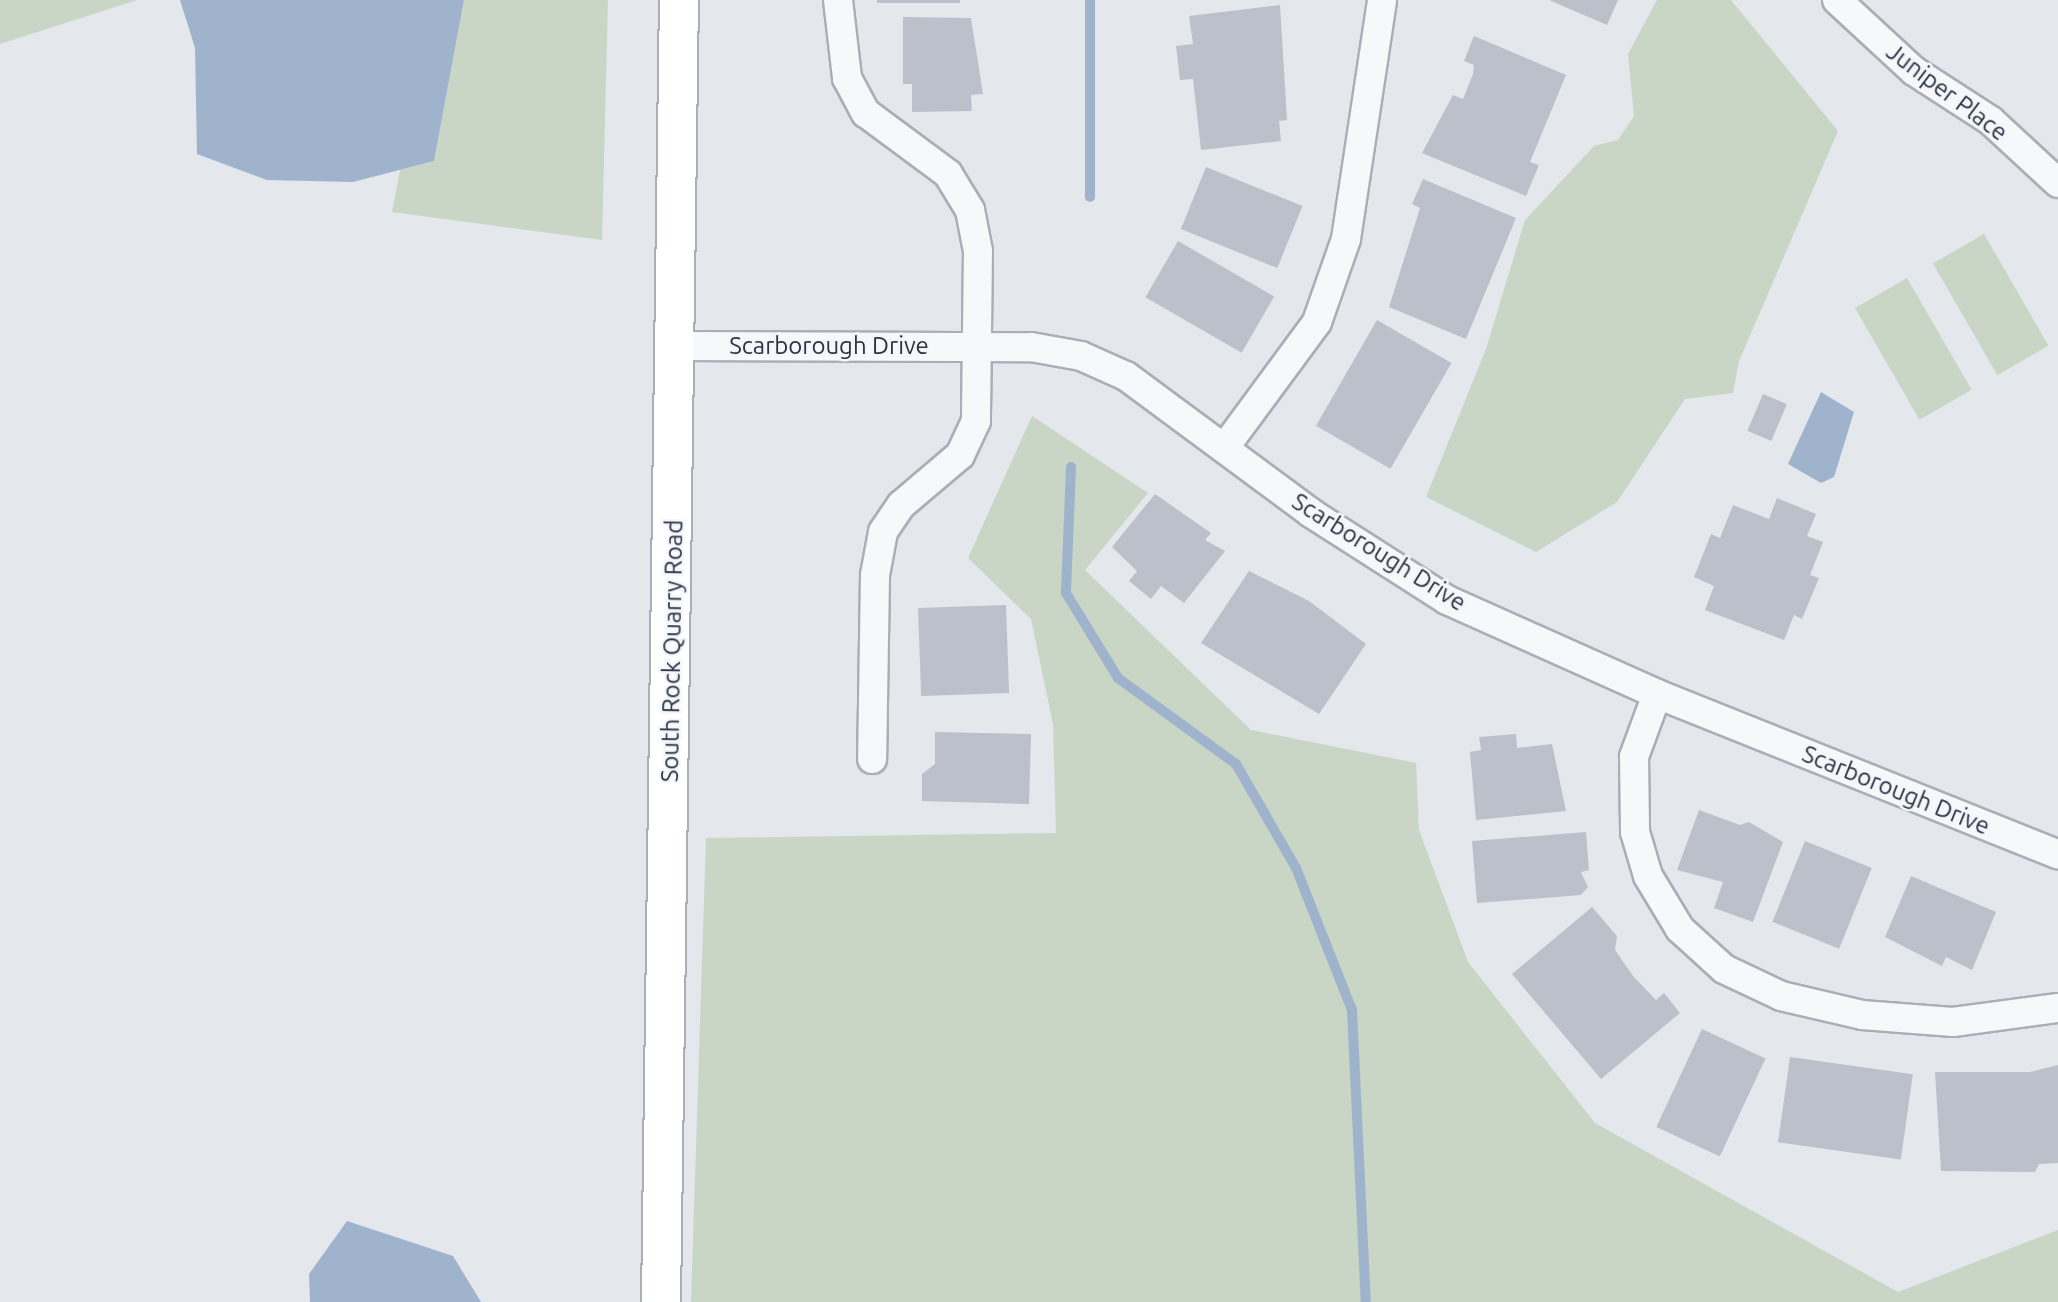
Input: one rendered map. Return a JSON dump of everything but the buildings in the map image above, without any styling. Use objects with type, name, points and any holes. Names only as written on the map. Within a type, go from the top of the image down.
[{"type":"street","name":"South Rock Quarry Road","points":[[662,1302],[678,346],[679,0]]},
{"type":"street","points":[[838,0],[847,78],[866,113],[948,174],[970,210],[978,251],[980,347],[976,421],[960,455],[901,505],[883,532],[875,575],[872,759]]},
{"type":"street","points":[[1225,447],[1321,310],[1346,239],[1380,0],[1389,0]]},
{"type":"street","name":"Juniper Place","points":[[1837,0],[1914,71],[1991,121],[2058,183]]},
{"type":"street","name":"Scarborough Drive","points":[[678,346],[980,347],[1081,356],[1126,376],[1311,513],[1447,600],[1657,694],[2058,854]]},
{"type":"street","points":[[1657,694],[1634,757],[1635,832],[1648,876],[1680,929],[1724,969],[1781,996],[1862,1015],[1953,1022],[2058,1009]]},
{"type":"green space","points":[[0,0],[137,0],[0,44]]},
{"type":"green space","points":[[464,0],[608,0],[602,240],[392,212],[400,170],[434,161]]},
{"type":"green space","points":[[1657,0],[1731,0],[1838,131],[1739,361],[1733,393],[1685,399],[1617,502],[1536,552],[1426,497],[1486,349],[1525,220],[1594,146],[1618,140],[1634,116],[1628,54]]},
{"type":"green space","points":[[1984,234],[2048,346],[1997,375],[1933,264]]},
{"type":"green space","points":[[1907,278],[1972,390],[1920,420],[1855,308]]},
{"type":"green space","points":[[1032,416],[1148,493],[1085,570],[1251,730],[1416,763],[1419,830],[1468,962],[1595,1123],[1898,1292],[2058,1230],[2058,1302],[691,1302],[706,838],[1056,833],[1053,724],[1031,619],[968,558]]},
{"type":"water","points":[[180,0],[464,0],[434,161],[353,182],[267,180],[197,154],[195,48]]},
{"type":"water","points":[[1821,392],[1854,412],[1834,477],[1821,483],[1788,464]]},
{"type":"water","points":[[347,1221],[453,1256],[481,1302],[310,1302],[309,1274]]},
{"type":"waterway","points":[[1090,0],[1090,197]]},
{"type":"waterway","points":[[1071,467],[1066,593],[1118,678],[1236,764],[1296,868],[1352,1010],[1366,1302]]}]
